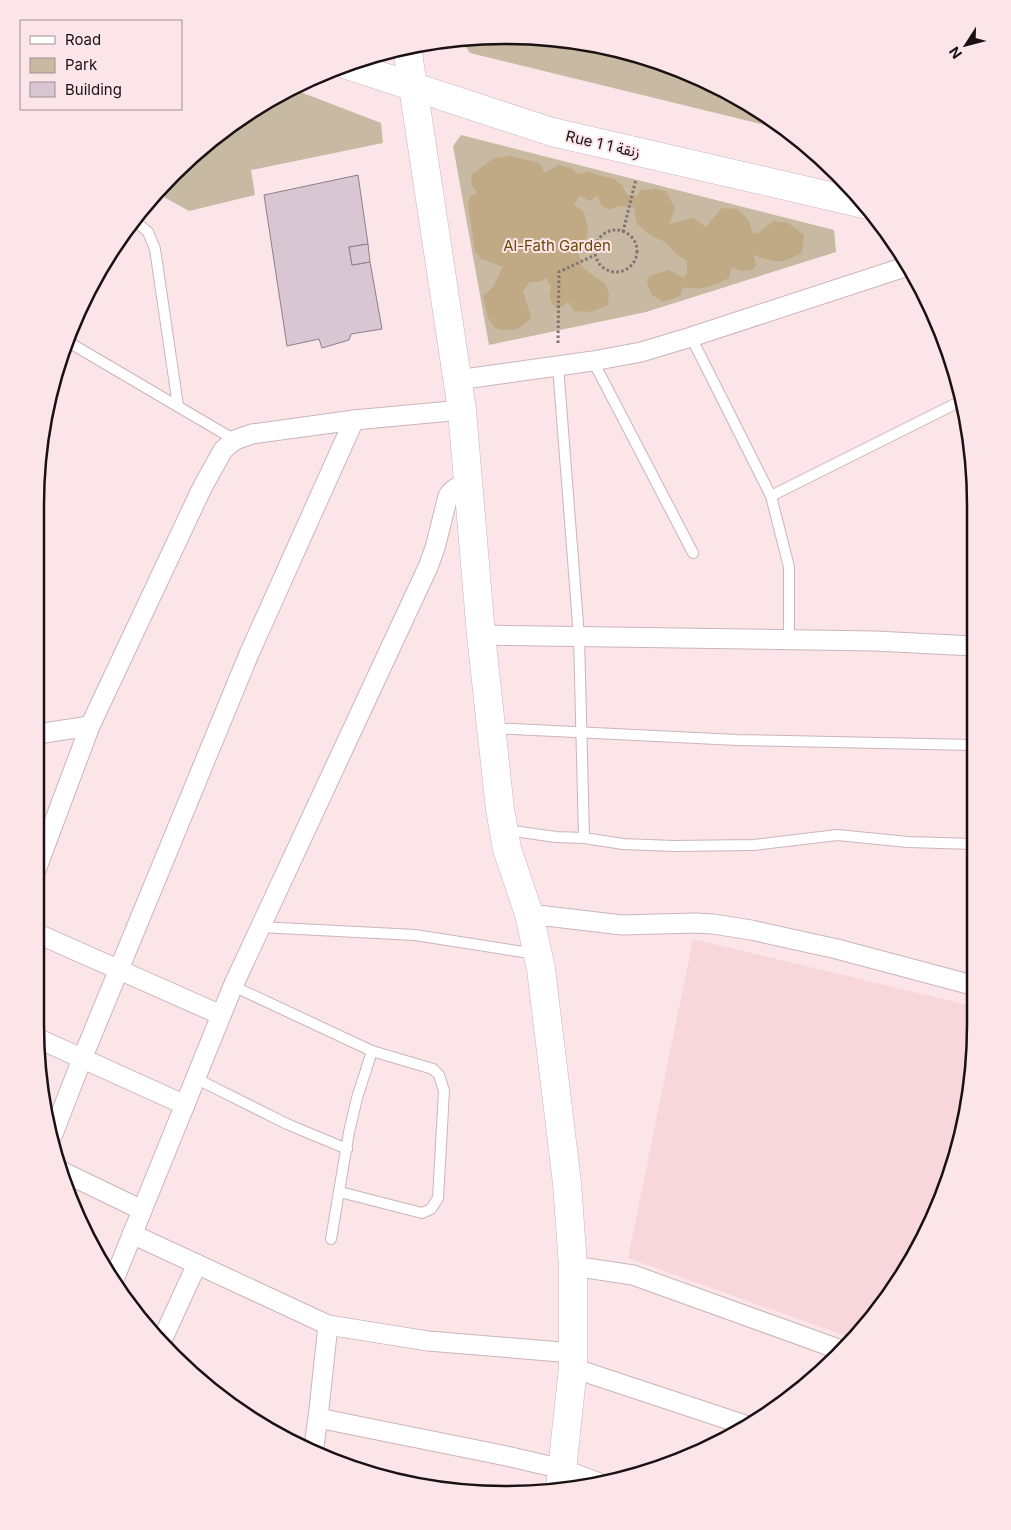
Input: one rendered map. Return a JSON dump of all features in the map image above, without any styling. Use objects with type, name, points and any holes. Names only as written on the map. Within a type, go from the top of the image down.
[{"type":"street","points":[[408,54],[462,410],[490,728],[503,830],[507,849],[529,914],[537,954],[549,1029],[568,1183],[573,1266],[573,1361],[561,1479]]},
{"type":"street","name":"Rue 1 زنقة 1","points":[[357,68],[552,132],[853,202]]},
{"type":"street","points":[[457,380],[593,361],[641,352],[901,268]]},
{"type":"street","points":[[44,849],[90,726],[202,488],[223,450],[234,440],[252,434],[354,420],[462,410]]},
{"type":"street","points":[[56,1127],[249,654],[354,420]]},
{"type":"street","points":[[113,1267],[132,1234],[233,986],[428,567],[435,548],[448,496],[452,490],[470,484]]},
{"type":"street","points":[[482,635],[875,641],[967,646]]},
{"type":"street","points":[[44,733],[90,726]]},
{"type":"street","points":[[529,914],[622,925],[695,922],[741,928],[837,949],[967,984]]},
{"type":"street","points":[[44,937],[221,1015]]},
{"type":"street","points":[[45,1042],[185,1105]]},
{"type":"street","points":[[69,1175],[142,1210]]},
{"type":"street","points":[[132,1234],[328,1325],[573,1361],[738,1422]]},
{"type":"street","points":[[165,1336],[197,1264]]},
{"type":"street","points":[[573,1266],[633,1275],[832,1351]]},
{"type":"street","points":[[314,1445],[328,1325]]},
{"type":"street","points":[[318,1418],[511,1457],[561,1479],[574,1481]]},
{"type":"lane","points":[[139,224],[148,232],[155,249],[178,406]]},
{"type":"lane","points":[[691,337],[771,496],[789,567],[788,640]]},
{"type":"lane","points":[[73,344],[234,440]]},
{"type":"lane","points":[[593,361],[693,553]]},
{"type":"lane","points":[[558,366],[579,637],[584,838]]},
{"type":"lane","points":[[771,496],[956,404]]},
{"type":"lane","points":[[490,728],[737,740],[967,745]]},
{"type":"lane","points":[[503,830],[623,844],[674,846],[754,845],[837,834],[908,842],[967,844]]},
{"type":"lane","points":[[260,928],[415,936],[537,954]]},
{"type":"lane","points":[[233,986],[372,1051],[433,1069],[439,1075],[444,1091],[438,1198],[431,1209],[422,1213],[340,1192]]},
{"type":"lane","points":[[331,1239],[357,1098],[372,1051]]},
{"type":"lane","points":[[195,1078],[287,1124],[347,1149]]},
{"type":"path","points":[[623,232],[642,152]]},
{"type":"path","points":[[614,230],[623,232],[633,239],[637,251],[632,264],[615,272],[608,271],[598,262],[595,256],[597,241],[601,236],[614,230]]},
{"type":"path","points":[[558,366],[559,272],[595,256]]},
{"type":"shaded area","points":[[693,939],[967,1005],[966,1055],[963,1085],[952,1144],[943,1173],[920,1229],[905,1255],[872,1306],[846,1336],[628,1258]]},
{"type":"green space","points":[[536,45],[566,48],[625,59],[654,68],[710,91],[767,126],[470,53],[465,46]]},
{"type":"green space","points":[[300,92],[381,123],[383,143],[251,170],[255,195],[189,211],[163,196],[201,158],[224,139]]},
{"type":"green space","name":"Al-Fath Garden","points":[[461,135],[834,230],[836,252],[646,312],[489,345],[453,146]]},
{"type":"green space","points":[[510,156],[539,163],[545,173],[558,165],[571,168],[578,174],[589,172],[613,178],[622,185],[627,195],[637,196],[641,190],[655,189],[666,191],[675,208],[669,224],[693,218],[706,227],[722,208],[738,209],[749,221],[753,234],[760,232],[773,221],[788,223],[804,235],[802,253],[783,261],[767,260],[753,255],[756,265],[753,270],[741,271],[732,267],[729,278],[702,288],[683,287],[680,296],[663,302],[652,295],[647,284],[649,276],[669,270],[684,278],[687,273],[687,261],[676,254],[665,242],[652,236],[637,224],[634,207],[619,206],[609,210],[601,205],[598,195],[590,201],[579,196],[574,205],[584,212],[587,233],[585,242],[578,253],[583,268],[605,284],[609,293],[608,305],[591,312],[574,311],[568,302],[557,309],[551,302],[551,287],[546,278],[539,282],[530,282],[523,291],[531,317],[524,325],[511,330],[495,328],[488,318],[483,296],[492,288],[503,267],[480,258],[475,251],[468,205],[470,196],[477,193],[472,185],[471,175],[494,158]]},
{"type":"building","points":[[358,175],[368,244],[349,247],[352,265],[370,262],[382,329],[351,334],[349,340],[322,348],[319,339],[287,346],[264,195]]},
{"type":"building","points":[[368,244],[370,262],[352,265],[349,247]]}]
